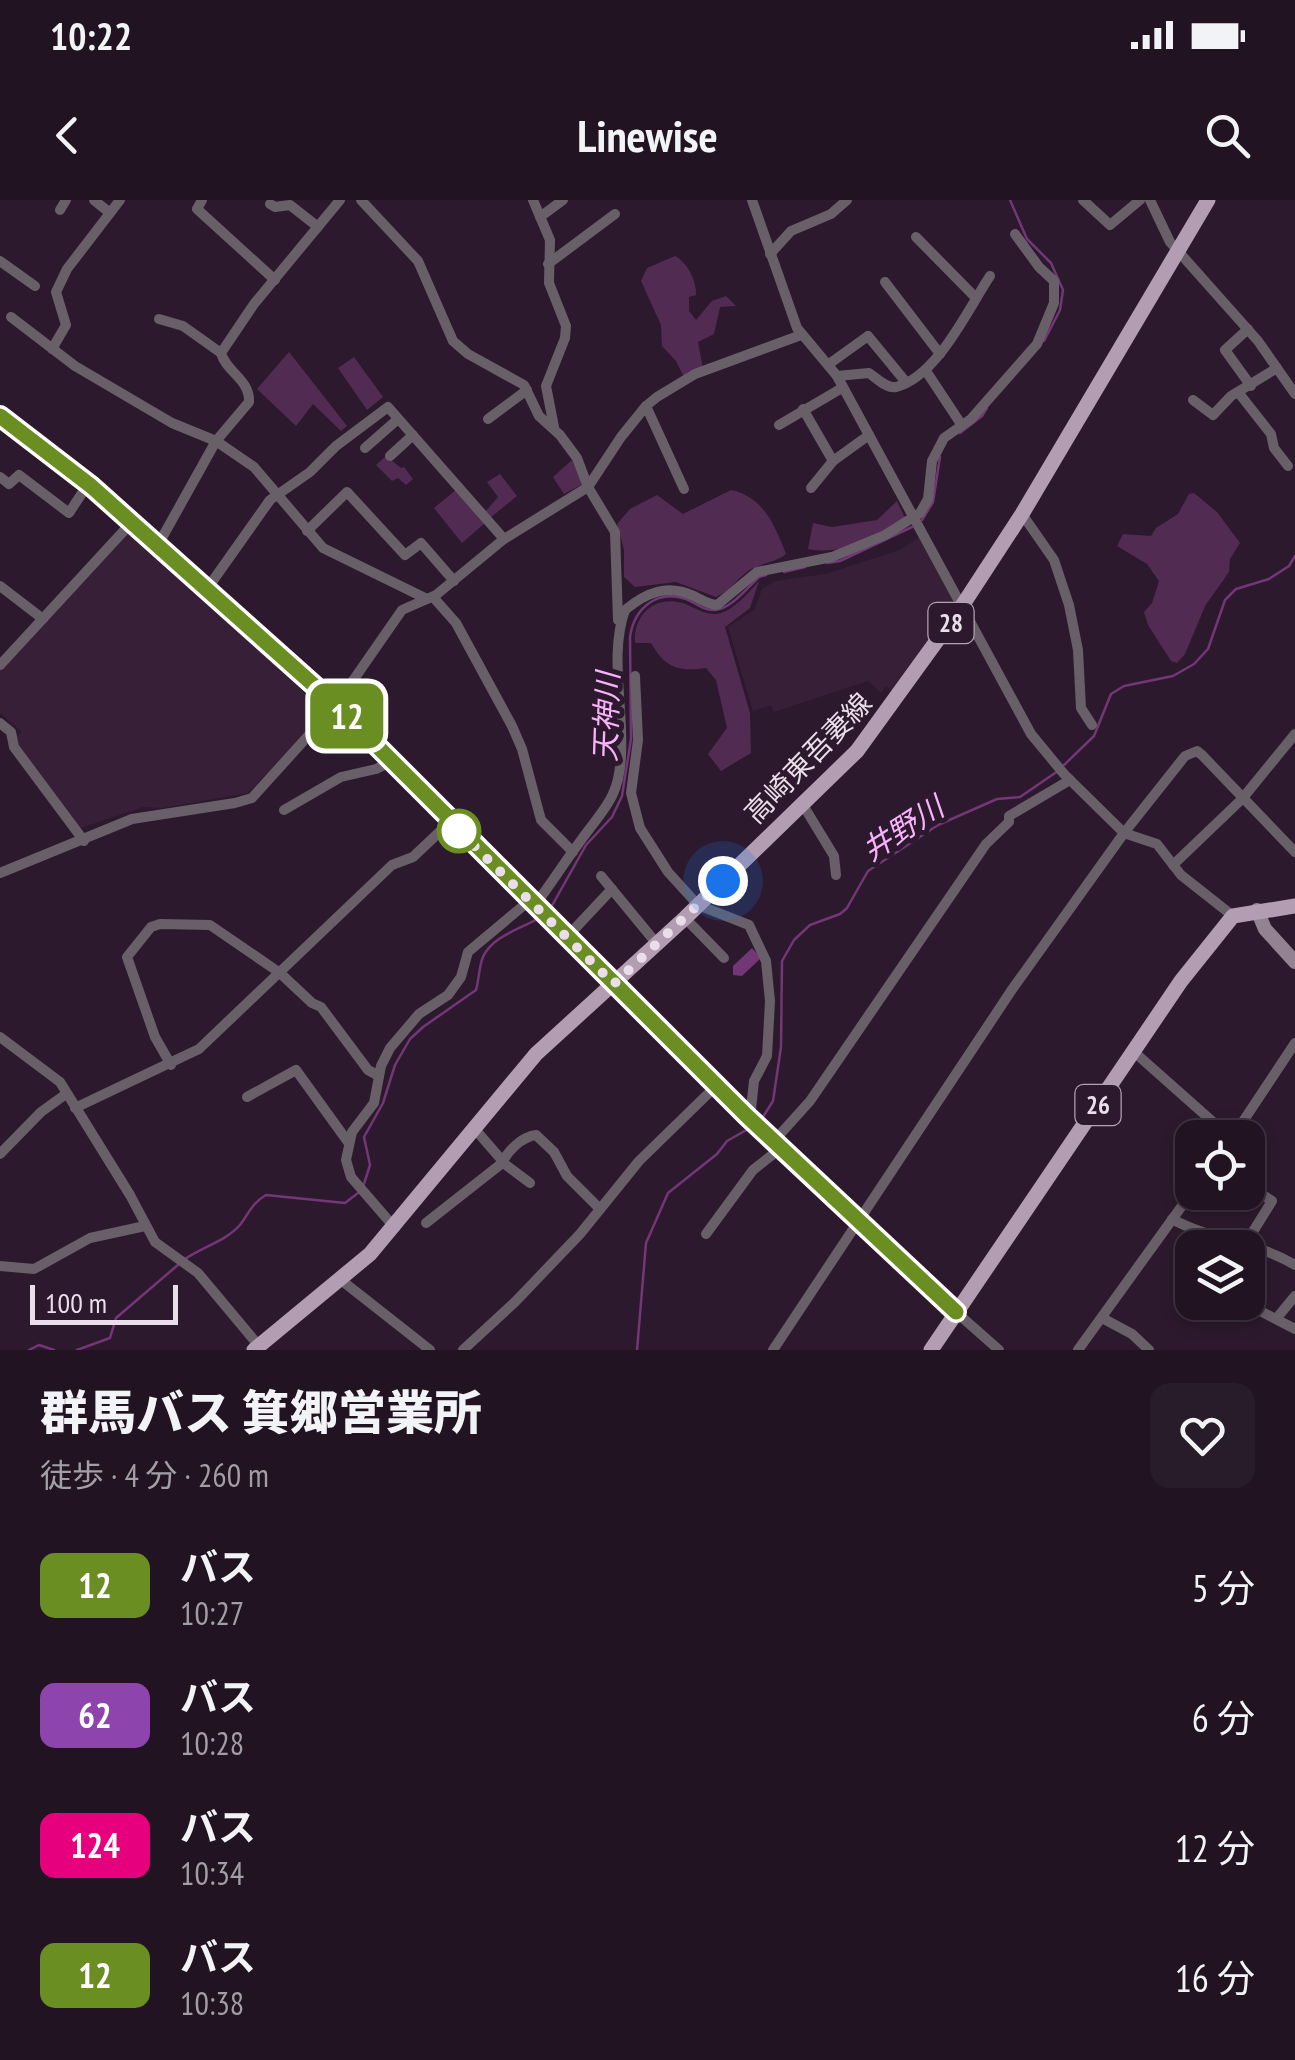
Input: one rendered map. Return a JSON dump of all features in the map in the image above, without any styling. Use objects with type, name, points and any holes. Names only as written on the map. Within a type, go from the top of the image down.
[{"type":"main road","name":"高崎東吾妻線","points":[[256,1348],[341,1280],[395,1228],[536,1054],[803,805],[876,728],[1022,514],[1208,200]]},
{"type":"main road","points":[[0,416],[158,544],[336,705],[716,1086],[956,1312]]},
{"type":"main road","points":[[1234,916],[1295,906]]},
{"type":"main road","points":[[1258,910],[1265,929],[1292,951]]},
{"type":"main road","name":"26","points":[[932,1350],[1181,981],[1234,916]]},
{"type":"street","points":[[94,200],[110,213]]},
{"type":"street","points":[[52,349],[66,326],[56,292],[67,269],[120,200]]},
{"type":"street","points":[[202,200],[197,209],[274,280]]},
{"type":"street","points":[[221,353],[340,200]]},
{"type":"street","points":[[361,200],[418,261],[453,341],[478,361],[512,376],[527,390],[539,416],[555,430],[584,470],[588,487],[615,532],[618,637],[638,740],[631,793],[640,828],[668,872],[698,905],[746,923],[767,964],[767,1056],[754,1081],[753,1122]]},
{"type":"street","points":[[532,200],[550,240],[549,282],[566,326],[566,338],[546,386],[555,430]]},
{"type":"street","points":[[540,217],[562,200]]},
{"type":"street","points":[[752,200],[800,335],[837,376],[1032,734],[1067,777],[1124,833],[1157,844],[1188,882],[1234,916]]},
{"type":"street","points":[[770,254],[791,231],[832,214],[847,200]]},
{"type":"street","points":[[1083,200],[1110,225],[1140,200]]},
{"type":"street","points":[[1150,200],[1166,236],[1248,329],[1295,394]]},
{"type":"street","points":[[270,204],[275,208],[290,205],[318,227]]},
{"type":"street","points":[[548,264],[615,214]]},
{"type":"street","points":[[618,637],[626,610],[651,592],[674,590],[716,605],[757,572],[832,558],[915,517],[928,499],[932,461],[944,438],[972,419],[1037,344],[1054,303],[1056,289],[1050,274],[1039,267],[1015,234]]},
{"type":"street","points":[[916,237],[976,298]]},
{"type":"street","points":[[0,261],[35,286]]},
{"type":"street","points":[[837,376],[869,374],[891,387],[926,371],[990,276]]},
{"type":"street","points":[[885,282],[940,354]]},
{"type":"street","points":[[11,317],[52,349],[172,423],[216,441],[254,467],[323,548],[430,598],[456,622],[522,749],[541,820],[573,852]]},
{"type":"street","points":[[158,544],[216,441],[246,409],[250,397],[221,353],[183,326],[159,318]]},
{"type":"street","points":[[1248,329],[1225,350],[1250,386]]},
{"type":"street","points":[[0,873],[139,817],[235,804],[252,798],[336,705],[402,610],[430,598],[504,539],[588,487],[646,406],[696,374],[800,335]]},
{"type":"street","points":[[829,364],[868,336],[905,381]]},
{"type":"street","points":[[1192,400],[1213,415],[1238,392],[1277,368]]},
{"type":"street","points":[[926,371],[961,424]]},
{"type":"street","points":[[779,425],[842,388]]},
{"type":"street","points":[[488,418],[527,390]]},
{"type":"street","points":[[1238,392],[1270,434],[1274,448],[1288,466]]},
{"type":"street","points":[[208,589],[276,496],[388,406],[504,539]]},
{"type":"street","points":[[646,406],[684,489]]},
{"type":"street","points":[[802,409],[833,461]]},
{"type":"street","points":[[365,448],[398,419]]},
{"type":"street","points":[[390,456],[413,435]]},
{"type":"street","points":[[810,488],[833,461],[868,435]]},
{"type":"street","points":[[0,476],[9,484],[19,475],[69,513],[88,484]]},
{"type":"street","points":[[307,531],[346,492],[405,555],[421,542],[454,581]]},
{"type":"street","points":[[1022,514],[1054,560],[1069,605],[1078,650],[1079,700],[1092,725]]},
{"type":"street","points":[[0,665],[132,522]]},
{"type":"street","points":[[0,586],[43,619]]},
{"type":"street","points":[[395,1228],[351,1177],[346,1160],[348,1142],[358,1121],[374,1102],[390,1048],[419,1014],[448,995],[461,977],[468,952],[536,908],[610,805],[635,676]]},
{"type":"street","points":[[0,723],[11,732],[14,747],[84,841]]},
{"type":"street","points":[[1173,865],[1242,800],[1295,734]]},
{"type":"street","points":[[778,1348],[856,1220],[1011,991],[1124,833],[1185,756],[1196,751],[1242,800],[1293,845]]},
{"type":"street","points":[[284,810],[341,777],[376,770],[391,762]]},
{"type":"street","points":[[706,1234],[810,1101],[986,844],[1009,822],[1009,816],[1067,777]]},
{"type":"street","points":[[803,805],[834,856],[836,875]]},
{"type":"street","points":[[76,1108],[198,1049],[392,865],[413,857],[450,822]]},
{"type":"street","points":[[601,876],[658,944]]},
{"type":"street","points":[[566,938],[612,889]]},
{"type":"street","points":[[685,918],[724,958]]},
{"type":"street","points":[[171,1065],[155,1037],[127,957],[160,924],[210,925],[321,1007],[368,1070],[379,1076]]},
{"type":"street","points":[[0,1037],[52,1074],[130,1195],[155,1242],[198,1273],[256,1348]]},
{"type":"street","points":[[1244,1120],[1295,1043]]},
{"type":"street","points":[[1133,1051],[1212,1120]]},
{"type":"street","points":[[247,1097],[296,1070],[348,1142]]},
{"type":"street","points":[[464,1350],[515,1302],[639,1162],[716,1086]]},
{"type":"street","points":[[0,1154],[41,1112],[66,1094]]},
{"type":"street","points":[[474,1128],[530,1183]]},
{"type":"street","points":[[426,1223],[530,1136],[536,1136],[554,1152],[567,1176],[600,1209]]},
{"type":"street","points":[[1252,1230],[1272,1201],[1265,1197]]},
{"type":"street","points":[[1078,1350],[1179,1210]]},
{"type":"street","points":[[1172,1219],[1199,1230]]},
{"type":"street","points":[[0,1266],[34,1269],[90,1238],[145,1226]]},
{"type":"street","points":[[1265,1252],[1295,1265]]},
{"type":"street","points":[[341,1280],[430,1350]]},
{"type":"street","points":[[1276,1319],[1295,1296]]},
{"type":"street","points":[[956,1312],[999,1350]]},
{"type":"street","points":[[1265,1314],[1295,1329]]},
{"type":"street","points":[[1104,1318],[1132,1334],[1148,1350]]},
{"type":"shaded area","points":[[675,256],[693,278],[696,295],[689,297],[689,311],[696,320],[712,301],[726,296],[736,306],[720,307],[714,334],[698,342],[704,374],[686,381],[676,361],[662,346],[661,325],[641,281],[647,268]]},
{"type":"shaded area","points":[[289,352],[347,426],[341,431],[313,404],[296,426],[257,389]]},
{"type":"shaded area","points":[[354,357],[383,397],[367,410],[338,368]]},
{"type":"shaded area","points":[[386,456],[404,467],[413,479],[406,485],[398,478],[392,481],[376,465]]},
{"type":"shaded area","points":[[572,460],[581,471],[583,484],[564,494],[553,477]]},
{"type":"shaded area","points":[[500,474],[517,496],[490,518],[485,512],[498,497],[487,482]]},
{"type":"shaded area","points":[[457,489],[485,523],[462,543],[434,508]]},
{"type":"shaded area","points":[[731,490],[760,506],[786,554],[748,571],[716,597],[676,582],[635,587],[624,577],[624,550],[617,524],[630,509],[657,495],[683,514]]},
{"type":"shaded area","points":[[1194,493],[1217,512],[1240,543],[1230,559],[1229,572],[1205,606],[1185,654],[1177,663],[1171,661],[1144,612],[1152,603],[1159,581],[1147,564],[1117,546],[1123,534],[1151,536],[1156,528],[1178,514],[1189,494]]},
{"type":"shaded area","points":[[897,501],[905,518],[883,532],[834,550],[808,549],[813,523],[832,527],[877,520]]},
{"type":"shaded area","points":[[129,530],[326,712],[248,793],[163,808],[143,807],[78,829],[17,743],[22,732],[0,713],[0,669]]},
{"type":"shaded area","points":[[920,537],[954,598],[954,607],[895,694],[886,686],[881,693],[868,681],[774,712],[771,705],[753,711],[728,627],[755,609],[762,589],[775,581],[825,574],[900,550]]},
{"type":"shaded area","points":[[759,581],[750,608],[725,627],[750,713],[751,753],[721,771],[708,754],[727,728],[716,680],[706,668],[680,668],[667,663],[651,643],[635,643],[635,634],[641,618],[652,606],[678,602],[716,614],[734,606]]},
{"type":"shaded area","points":[[752,948],[761,958],[742,976],[733,975],[733,966]]},
{"type":"waterway","name":"天神川","points":[[1010,200],[1027,239],[1051,263],[1063,290],[1060,310],[1044,341]]},
{"type":"waterway","name":"天神川","points":[[960,433],[987,408]]},
{"type":"waterway","name":"天神川","points":[[922,520],[933,502],[940,457]]},
{"type":"waterway","name":"天神川","points":[[827,563],[840,561],[912,527]]},
{"type":"waterway","name":"井野川","points":[[1064,765],[1094,736],[1111,694],[1124,686],[1173,676],[1194,664],[1208,649],[1225,600],[1236,589],[1269,579],[1289,566],[1295,556]]},
{"type":"waterway","name":"天神川","points":[[784,572],[805,567]]},
{"type":"waterway","name":"天神川","points":[[549,911],[586,845],[612,817],[622,796],[631,739],[630,637],[636,618],[648,604],[665,597],[686,599],[715,610],[727,606],[766,575]]},
{"type":"waterway","name":"井野川","points":[[761,1120],[773,1101],[781,1047],[782,961],[794,940],[810,925],[840,914],[868,871],[938,825],[997,799],[1020,797],[1058,771]]},
{"type":"waterway","name":"天神川","points":[[363,1187],[370,1165],[364,1137],[410,1039],[476,990],[482,961],[493,944],[539,918]]},
{"type":"waterway","name":"井野川","points":[[637,1350],[646,1243],[668,1193],[717,1154],[727,1141],[750,1128]]},
{"type":"waterway","name":"天神川","points":[[185,1259],[234,1231],[266,1195],[345,1203],[358,1193]]},
{"type":"waterway","name":"天神川","points":[[77,1350],[110,1338],[116,1318],[179,1264]]},
{"type":"waterway","name":"天神川","points":[[29,1350],[39,1345],[54,1350]]},
{"type":"bus line","name":"12","points":[[0,416],[91,486],[336,705],[747,1116],[956,1312]]},
{"type":"route","points":[[459,831],[454,826],[614,984],[723,881]]}]
